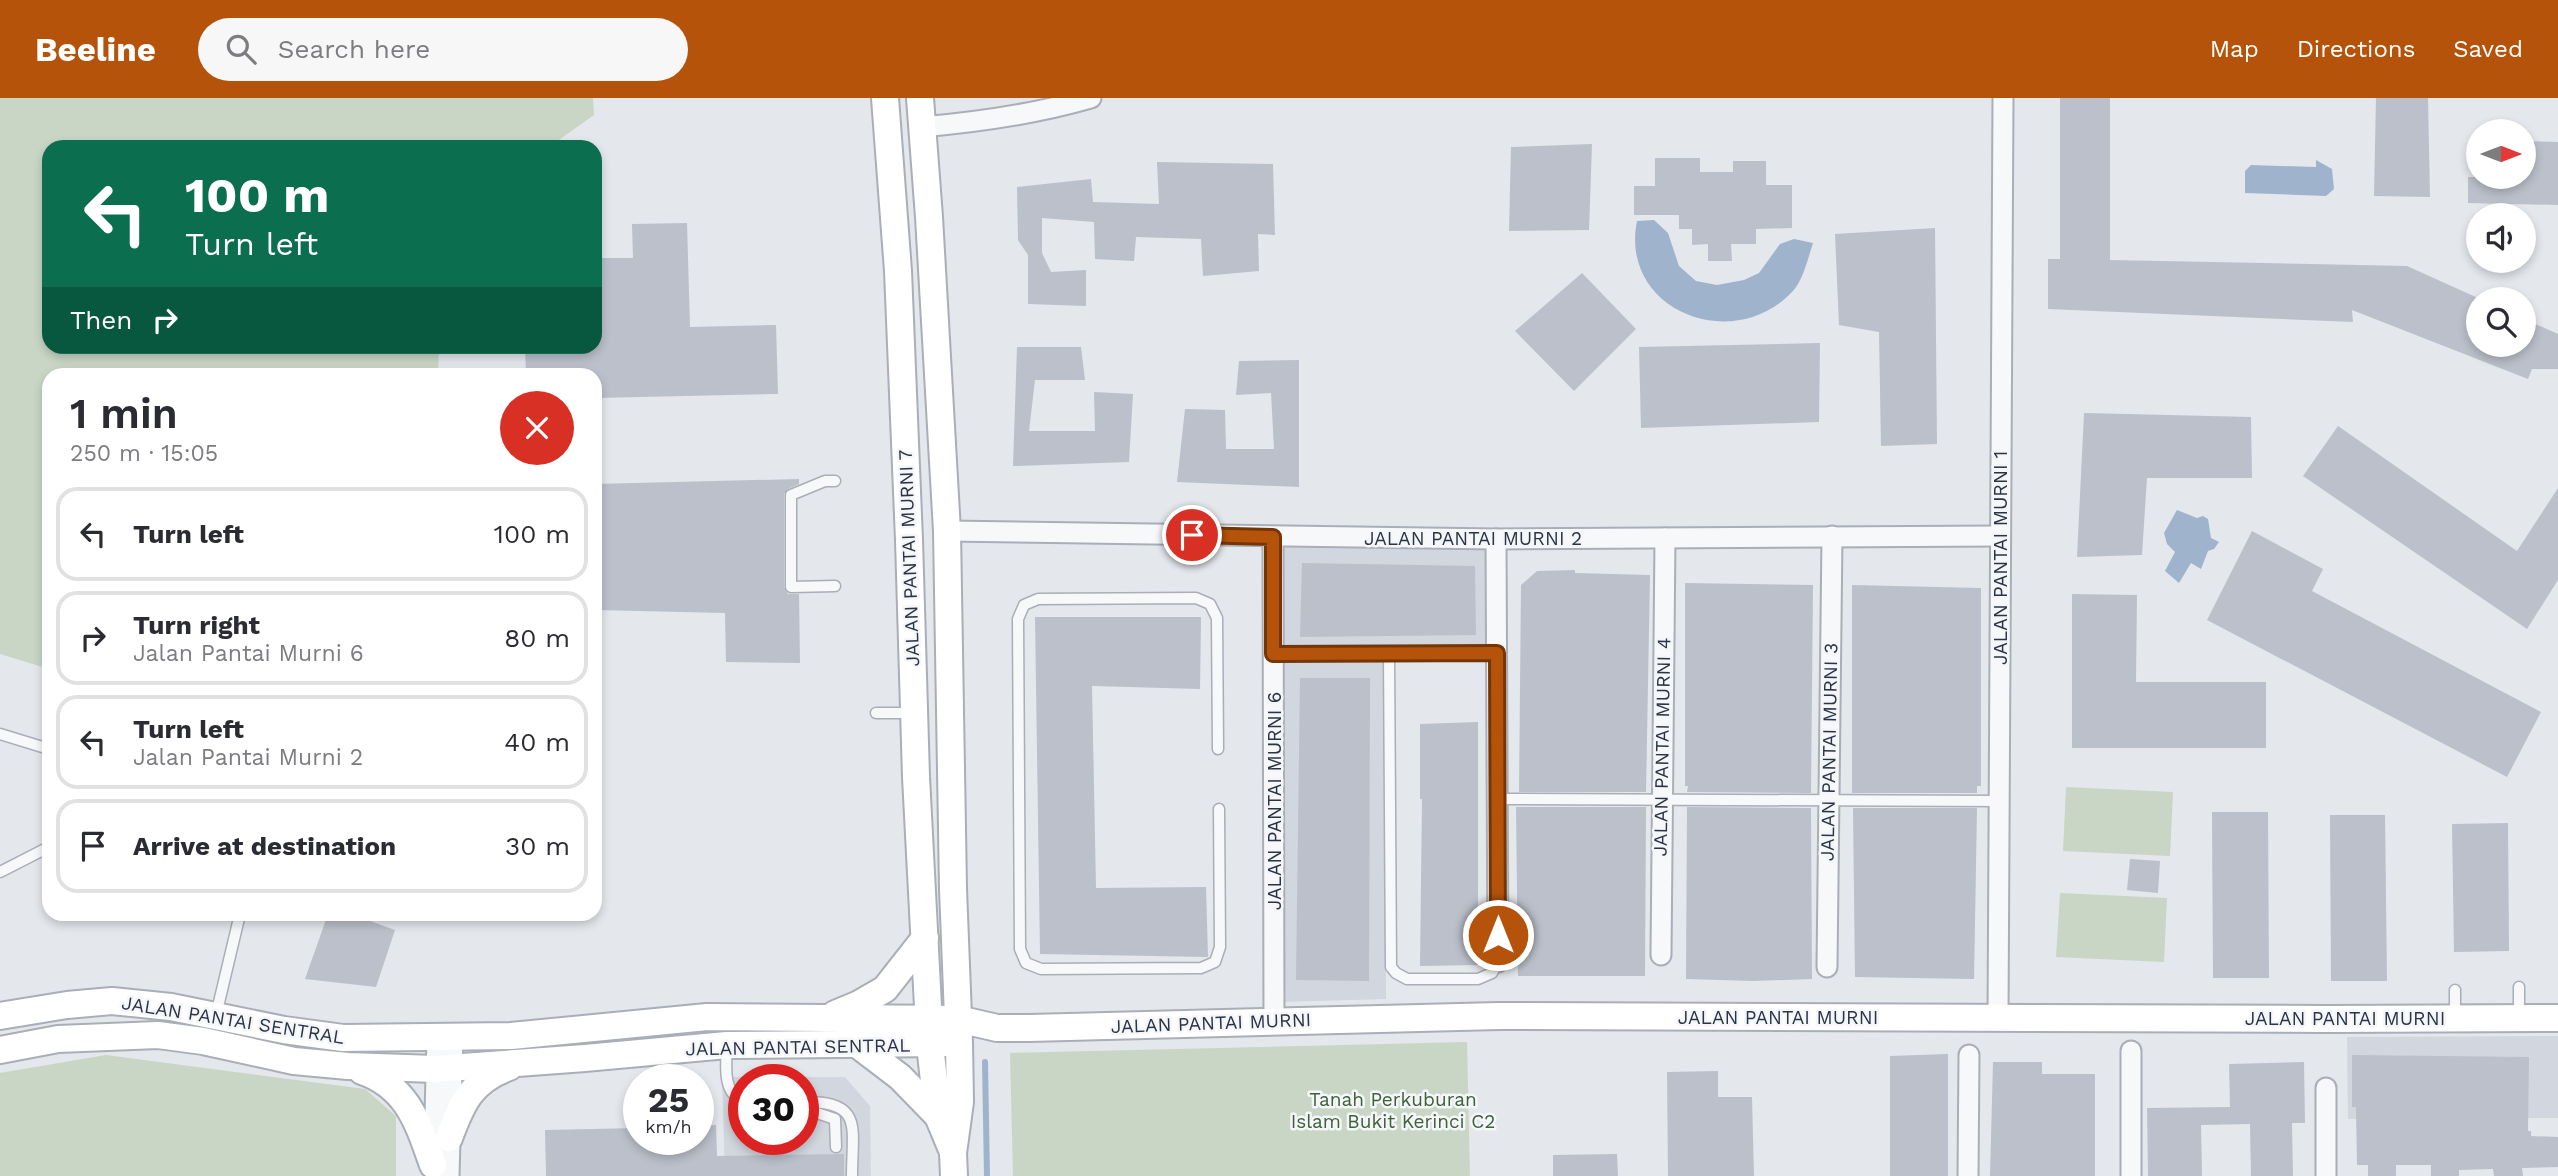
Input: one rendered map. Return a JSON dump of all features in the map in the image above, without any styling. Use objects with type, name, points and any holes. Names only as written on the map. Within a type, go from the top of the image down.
[{"type":"main road","name":"JALAN PANTAI MURNI 7","points":[[885,98],[899,284],[914,713],[929,1032],[938,1116]]},
{"type":"main road","name":"JALAN PANTAI MURNI 7","points":[[920,98],[947,531],[953,890],[960,1102],[954,1165]]},
{"type":"main road","points":[[827,1018],[885,989],[925,938]]},
{"type":"main road","points":[[111,1001],[111,1035]]},
{"type":"main road","name":"JALAN PANTAI SENTRAL","points":[[0,1016],[111,1001],[171,1007],[284,1030],[343,1038],[511,1036],[706,1017],[827,1018],[929,1032]]},
{"type":"main road","name":"JALAN PANTAI MURNI","points":[[929,1032],[998,1027],[1499,1016],[2558,1018]]},
{"type":"main road","name":"JALAN PANTAI SENTRAL","points":[[0,1050],[58,1039],[158,1035],[203,1041],[294,1061],[348,1066],[444,1068],[727,1045],[858,1045],[929,1032]]},
{"type":"main road","points":[[858,1045],[900,1077],[938,1116],[954,1165]]},
{"type":"main road","points":[[449,1138],[461,1106],[474,1089],[496,1072],[524,1062]]},
{"type":"main road","points":[[348,1066],[374,1075],[394,1087],[408,1104],[438,1172]]},
{"type":"street","points":[[922,127],[973,122],[1059,107],[1091,98]]},
{"type":"street","name":"JALAN PANTAI MURNI 1","points":[[1998,1018],[2003,98]]},
{"type":"street","name":"JALAN PANTAI MURNI 2","points":[[947,531],[1273,537],[2000,536]]},
{"type":"street","name":"JALAN PANTAI MURNI 3","points":[[1827,967],[1832,536]]},
{"type":"street","name":"JALAN PANTAI MURNI 6","points":[[1273,537],[1274,1022]]},
{"type":"street","points":[[1496,538],[1498,962]]},
{"type":"street","name":"JALAN PANTAI MURNI 4","points":[[1661,955],[1665,538]]},
{"type":"street","points":[[438,1172],[445,1036]]},
{"type":"street","points":[[2131,1051],[2131,1176]]},
{"type":"street","points":[[1968,1176],[1969,1055]]},
{"type":"street","points":[[438,1172],[449,1138],[444,1068]]},
{"type":"street","points":[[2326,1088],[2326,1176]]},
{"type":"lane","points":[[835,481],[825,481],[792,495],[792,587],[835,586]]},
{"type":"lane","points":[[1218,749],[1217,618],[1210,604],[1196,598],[1038,599],[1024,605],[1018,620],[1020,948],[1026,963],[1041,969],[1187,968],[1208,966],[1215,962],[1220,947],[1219,809]]},
{"type":"lane","points":[[1389,653],[1391,967],[1407,979],[1478,979],[1492,973],[1498,962]]},
{"type":"lane","points":[[1273,654],[1497,653]]},
{"type":"lane","points":[[876,713],[914,713]]},
{"type":"lane","points":[[0,734],[42,747]]},
{"type":"lane","points":[[1497,799],[1999,801]]},
{"type":"lane","points":[[0,872],[42,850]]},
{"type":"lane","points":[[216,1015],[238,921]]},
{"type":"lane","points":[[2519,987],[2519,1018]]},
{"type":"lane","points":[[2455,990],[2455,1018]]},
{"type":"lane","points":[[727,1045],[728,1080]]},
{"type":"lane","points":[[819,1102],[845,1110],[850,1119],[852,1176]]},
{"type":"lane","points":[[819,1114],[835,1119],[836,1147]]},
{"type":"shaded area","points":[[1281,545],[1490,547],[1490,648],[1385,648],[1386,999],[1282,1002]]},
{"type":"shaded area","points":[[2558,1036],[2558,1118],[2348,1119],[2347,1037]]},
{"type":"shaded area","points":[[722,1077],[728,1077],[728,1155],[819,1155],[819,1077],[845,1077],[870,1106],[871,1176],[725,1176]]},
{"type":"green space","points":[[0,98],[593,98],[594,115],[559,140],[42,140],[42,354],[439,354],[438,368],[42,368],[42,667],[0,654]]},
{"type":"green space","points":[[2066,787],[2173,792],[2170,856],[2063,851]]},
{"type":"green space","points":[[2060,893],[2167,898],[2164,962],[2056,957]]},
{"type":"green space","name":"Tanah Perkuburan Islam Bukit Kerinci C2","points":[[1467,1042],[1470,1176],[1013,1176],[1010,1053]]},
{"type":"green space","points":[[106,1055],[365,1089],[396,1116],[396,1176],[0,1176],[0,1073]]},
{"type":"water","points":[[2316,160],[2332,169],[2334,189],[2326,196],[2245,193],[2245,171],[2251,165],[2316,167]]},
{"type":"water","points":[[1654,220],[1668,233],[1679,266],[1696,281],[1717,285],[1744,280],[1759,273],[1780,244],[1794,239],[1813,243],[1802,276],[1792,292],[1767,311],[1740,320],[1712,321],[1685,314],[1662,299],[1645,278],[1636,252],[1637,221]]},
{"type":"water","points":[[2177,510],[2197,518],[2203,516],[2208,519],[2211,538],[2219,542],[2214,549],[2208,551],[2201,569],[2191,563],[2179,583],[2165,571],[2175,552],[2167,544],[2164,533]]},
{"type":"building","points":[[2060,98],[2110,98],[2110,260],[2407,266],[2466,293],[2466,355],[2352,310],[2353,322],[2048,309],[2048,259],[2060,259]]},
{"type":"building","points":[[2376,98],[2428,98],[2430,197],[2374,196]]},
{"type":"building","points":[[2536,141],[2558,142],[2558,205],[2468,203],[2468,189],[2536,189]]},
{"type":"building","points":[[1592,144],[1589,230],[1509,231],[1511,147]]},
{"type":"building","points":[[1655,158],[1700,158],[1700,172],[1733,172],[1733,161],[1766,161],[1766,185],[1792,185],[1792,228],[1756,229],[1756,244],[1731,244],[1732,261],[1708,261],[1708,244],[1692,245],[1692,229],[1679,229],[1679,215],[1634,215],[1634,186],[1655,186]]},
{"type":"building","points":[[1157,162],[1273,164],[1275,235],[1258,234],[1259,271],[1203,276],[1201,239],[1136,237],[1134,261],[1095,259],[1094,222],[1042,218],[1042,253],[1051,272],[1086,270],[1086,306],[1028,304],[1028,255],[1018,240],[1017,187],[1091,179],[1093,202],[1159,204]]},
{"type":"building","points":[[687,223],[690,327],[776,325],[778,394],[602,398],[602,368],[526,368],[525,354],[602,354],[602,258],[633,258],[632,224]]},
{"type":"building","points":[[1935,228],[1937,444],[1881,446],[1879,332],[1839,325],[1835,234]]},
{"type":"building","points":[[1582,273],[1636,329],[1574,391],[1515,331]]},
{"type":"building","points":[[2536,324],[2558,334],[2558,369],[2532,369],[2528,379],[2472,357],[2536,357]]},
{"type":"building","points":[[1820,343],[1819,422],[1641,428],[1639,347]]},
{"type":"building","points":[[1017,347],[1081,347],[1085,380],[1035,380],[1029,431],[1095,431],[1094,392],[1133,394],[1129,462],[1013,466]]},
{"type":"building","points":[[1299,360],[1299,487],[1177,482],[1185,409],[1225,410],[1226,449],[1274,449],[1271,393],[1236,395],[1239,361]]},
{"type":"building","points":[[2084,413],[2251,417],[2252,478],[2147,478],[2142,555],[2077,557]]},
{"type":"building","points":[[2338,426],[2517,551],[2558,488],[2558,580],[2527,629],[2303,476]]},
{"type":"building","points":[[799,479],[799,484],[784,494],[784,587],[788,594],[799,594],[800,663],[726,662],[725,613],[602,610],[602,484]]},
{"type":"building","points":[[2252,531],[2323,569],[2312,591],[2541,712],[2507,777],[2207,620]]},
{"type":"building","points":[[1302,563],[1475,566],[1476,635],[1300,637]]},
{"type":"building","points":[[1575,570],[1575,573],[1650,575],[1646,792],[1519,792],[1521,585],[1537,571]]},
{"type":"building","points":[[1685,583],[1813,585],[1811,793],[1687,792]]},
{"type":"building","points":[[1852,585],[1981,588],[1981,786],[1977,786],[1977,793],[1852,793]]},
{"type":"building","points":[[2072,594],[2137,595],[2136,682],[2266,682],[2266,748],[2072,748]]},
{"type":"building","points":[[1035,617],[1201,617],[1200,689],[1092,686],[1096,888],[1206,887],[1208,957],[1040,954]]},
{"type":"building","points":[[1300,678],[1370,678],[1369,981],[1296,980]]},
{"type":"building","points":[[1478,722],[1478,965],[1420,966],[1420,724]]},
{"type":"building","points":[[1516,807],[1646,807],[1645,976],[1518,976]]},
{"type":"building","points":[[1687,807],[1811,808],[1812,979],[1686,979]]},
{"type":"building","points":[[1853,808],[1977,808],[1974,979],[1855,977]]},
{"type":"building","points":[[2212,812],[2268,812],[2269,978],[2213,978]]},
{"type":"building","points":[[2330,815],[2385,815],[2387,981],[2331,981]]},
{"type":"building","points":[[2508,823],[2509,951],[2454,952],[2452,824]]},
{"type":"building","points":[[2130,859],[2160,861],[2158,893],[2127,890]]},
{"type":"building","points":[[326,921],[370,921],[395,930],[376,987],[305,979]]},
{"type":"building","points":[[1948,1054],[1948,1176],[1890,1176],[1890,1056]]},
{"type":"building","points":[[2352,1055],[2529,1057],[2528,1131],[2531,1131],[2531,1136],[2558,1137],[2558,1167],[2522,1168],[2523,1176],[2494,1176],[2493,1169],[2459,1170],[2459,1176],[2431,1176],[2431,1165],[2396,1165],[2396,1176],[2368,1176],[2368,1165],[2357,1165],[2356,1107],[2352,1107]]},
{"type":"building","points":[[1993,1062],[2042,1062],[2042,1074],[2095,1074],[2095,1176],[1990,1176]]},
{"type":"building","points":[[2304,1062],[2305,1123],[2292,1123],[2293,1176],[2251,1176],[2250,1124],[2201,1125],[2202,1176],[2148,1176],[2147,1108],[2230,1107],[2229,1064]]},
{"type":"building","points":[[1718,1071],[1718,1097],[1752,1097],[1754,1176],[1668,1176],[1667,1072]]},
{"type":"building","points":[[714,1125],[717,1156],[844,1154],[844,1176],[546,1176],[545,1130],[623,1128],[623,1155],[714,1155]]},
{"type":"building","points":[[1617,1154],[1618,1176],[1553,1176],[1553,1155]]},
{"type":"waterway","points":[[985,1062],[987,1176]]},
{"type":"route","points":[[1192,535],[1273,537],[1273,654],[1497,653],[1498,935]]}]
